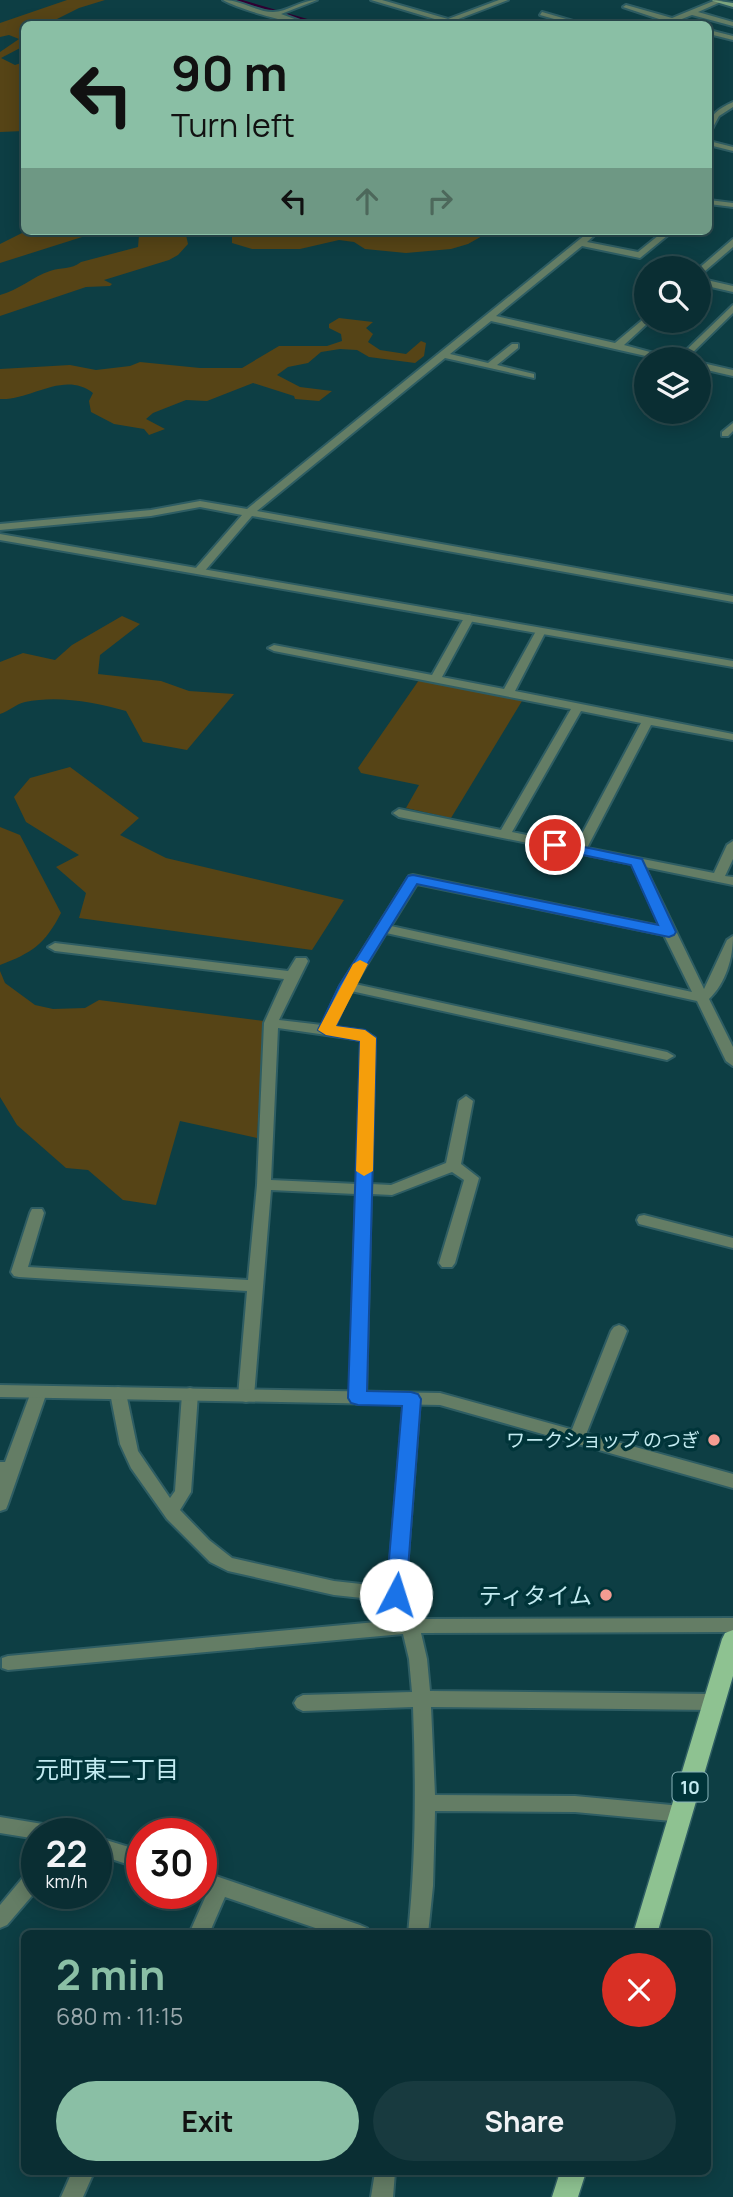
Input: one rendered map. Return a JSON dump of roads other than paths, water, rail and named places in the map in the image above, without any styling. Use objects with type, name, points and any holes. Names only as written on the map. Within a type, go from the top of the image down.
[{"type":"main road","points":[[718,1],[733,5]]},
{"type":"main road","name":"10","points":[[646,1930],[733,1639]]},
{"type":"main road","points":[[565,2197],[572,2175]]},
{"type":"street","points":[[226,0],[277,13],[295,21]]},
{"type":"street","points":[[277,13],[314,0]]},
{"type":"street","points":[[374,0],[447,21],[505,0]]},
{"type":"street","points":[[396,6],[413,0]]},
{"type":"street","points":[[483,0],[495,4]]},
{"type":"street","points":[[671,21],[718,1]]},
{"type":"street","points":[[625,7],[666,21]]},
{"type":"street","points":[[692,12],[733,24]]},
{"type":"street","points":[[542,14],[567,21]]},
{"type":"street","points":[[553,21],[559,19]]},
{"type":"street","points":[[712,33],[733,38]]},
{"type":"street","points":[[712,120],[733,104]]},
{"type":"street","points":[[712,106],[724,110]]},
{"type":"street","points":[[712,144],[733,149]]},
{"type":"street","points":[[712,202],[733,205]]},
{"type":"street","points":[[199,571],[250,513],[590,235]]},
{"type":"street","points":[[581,243],[640,256],[664,235]]},
{"type":"street","points":[[711,263],[731,247]]},
{"type":"street","points":[[711,284],[733,289]]},
{"type":"street","points":[[693,347],[733,308]]},
{"type":"street","points":[[491,318],[634,350]]},
{"type":"street","points":[[618,346],[634,331]]},
{"type":"street","points":[[490,366],[515,346]]},
{"type":"street","points":[[444,355],[531,376]]},
{"type":"street","points":[[711,368],[733,373]]},
{"type":"street","points":[[0,527],[151,513],[200,503],[733,598]]},
{"type":"street","points":[[0,537],[733,664]]},
{"type":"street","points":[[435,680],[469,618]]},
{"type":"street","points":[[508,693],[541,631]]},
{"type":"street","points":[[274,648],[733,737]]},
{"type":"street","points":[[504,835],[578,707]]},
{"type":"street","points":[[580,850],[648,720]]},
{"type":"street","points":[[399,813],[733,881]]},
{"type":"street","points":[[718,878],[733,845]]},
{"type":"street","points":[[637,862],[733,1061]]},
{"type":"street","points":[[326,1030],[347,986],[413,879],[669,932]]},
{"type":"street","points":[[382,928],[702,998]]},
{"type":"street","points":[[702,998],[712,989],[733,940]]},
{"type":"street","points":[[55,947],[292,976]]},
{"type":"street","points":[[246,1396],[264,1185],[271,1023],[301,961]]},
{"type":"street","points":[[347,986],[667,1055]]},
{"type":"street","points":[[271,1023],[359,1034],[368,1038],[358,1398]]},
{"type":"street","points":[[453,1166],[466,1101]]},
{"type":"street","points":[[264,1185],[392,1190],[453,1166]]},
{"type":"street","points":[[447,1263],[472,1178],[453,1166]]},
{"type":"street","points":[[37,1213],[19,1272],[256,1286]]},
{"type":"street","points":[[644,1220],[733,1243]]},
{"type":"street","points":[[577,1437],[619,1331]]},
{"type":"street","points":[[0,1391],[440,1399],[733,1481]]},
{"type":"street","points":[[0,1504],[5,1469],[39,1392]]},
{"type":"street","points":[[118,1393],[129,1450],[142,1474],[214,1558],[228,1564],[334,1588],[396,1595]]},
{"type":"street","points":[[172,1509],[183,1492],[190,1394]]},
{"type":"street","points":[[411,1399],[396,1595],[410,1626],[418,1659],[422,1699],[426,1803],[418,1930]]},
{"type":"street","points":[[8,1663],[410,1626],[733,1625]]},
{"type":"street","points":[[303,1703],[422,1699],[715,1702]]},
{"type":"street","points":[[426,1803],[575,1804],[682,1814]]},
{"type":"street","points":[[0,1825],[21,1828]]},
{"type":"street","points":[[217,1885],[348,1930]]},
{"type":"street","points":[[201,1930],[220,1886]]},
{"type":"street","points":[[0,1919],[21,1894]]},
{"type":"street","points":[[72,2197],[82,2175]]},
{"type":"street","points":[[382,2197],[385,2175]]},
{"type":"waterway","points":[[238,0],[310,21]]},
{"type":"waterway","points":[[717,143],[733,147]]},
{"type":"place","name":"ワークショップ のつぎ","points":[[714,1440]]},
{"type":"place","name":"ティタイム","points":[[606,1595]]},
{"type":"district","name":"元町東二丁目","points":[[107,1768]]}]
